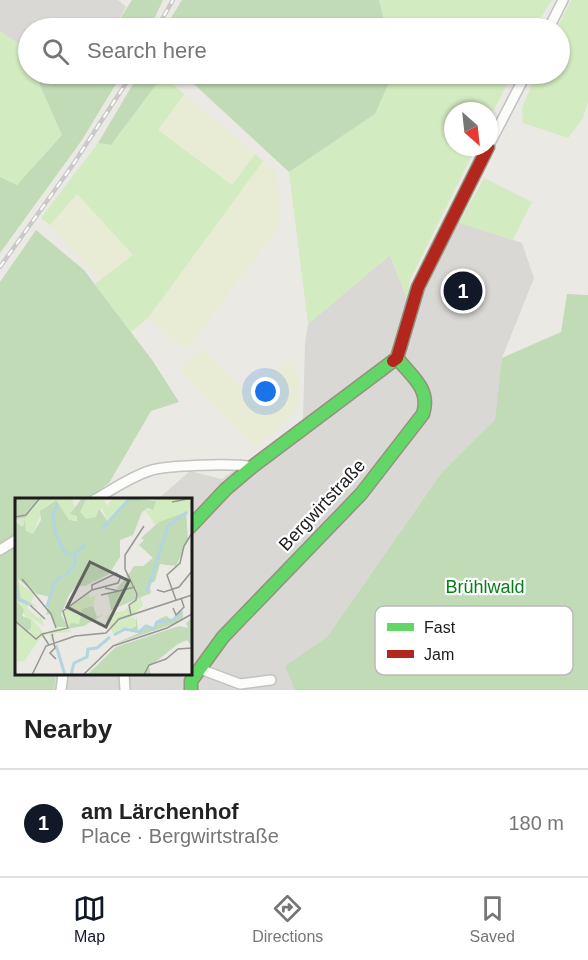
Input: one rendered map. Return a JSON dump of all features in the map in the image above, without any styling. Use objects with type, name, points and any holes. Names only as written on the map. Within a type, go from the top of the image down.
[{"type":"street","points":[[554,18],[564,0]]},
{"type":"street","points":[[498,127],[521,84]]},
{"type":"street","points":[[192,524],[226,489],[252,467],[397,358],[417,287],[483,156]]},
{"type":"street","name":"Bergwirtstraße","points":[[191,690],[191,681],[223,637],[361,494],[423,414],[427,402],[425,392],[397,358]]},
{"type":"street","points":[[98,498],[151,470],[209,465],[252,467]]},
{"type":"street","points":[[0,550],[15,541]]},
{"type":"street","points":[[200,669],[240,684],[271,680]]},
{"type":"street","points":[[61,690],[63,675]]},
{"type":"shaded area","points":[[0,0],[118,0],[126,7],[120,18],[18,18],[18,44],[0,31]]},
{"type":"shaded area","points":[[448,219],[522,243],[534,278],[502,358],[496,420],[442,472],[327,637],[286,666],[295,690],[54,690],[56,675],[192,675],[192,498],[159,498],[190,471],[222,479],[303,420],[305,344],[308,324],[390,255],[409,303]]},
{"type":"shaded area","points":[[469,331],[474,333],[460,363],[452,360],[462,338]]},
{"type":"green space","points":[[132,0],[163,0],[155,18],[120,18]]},
{"type":"green space","points":[[182,0],[379,0],[384,18],[171,18]]},
{"type":"green space","points":[[379,0],[552,0],[540,18],[384,18]]},
{"type":"green space","points":[[571,0],[588,0],[588,102],[583,118],[568,138],[523,123],[522,108],[532,84],[570,84],[570,18],[562,18]]},
{"type":"green space","points":[[0,31],[18,45],[18,84],[39,84],[62,135],[17,185],[0,177]]},
{"type":"green space","points":[[39,84],[116,84],[82,140],[0,253],[0,177],[17,185],[62,135]]},
{"type":"green space","points":[[133,84],[157,84],[111,145],[98,143]]},
{"type":"green space","points":[[156,84],[173,84],[184,94],[158,130],[232,185],[255,154],[263,161],[148,318],[131,332],[95,284],[133,255],[77,194],[50,225],[41,218],[98,143],[111,145]]},
{"type":"green space","points":[[194,84],[388,84],[375,114],[289,172]]},
{"type":"green space","points":[[388,84],[507,84],[498,102],[444,102],[444,156],[472,156],[409,282],[409,304],[390,255],[308,324],[289,172],[375,114]]},
{"type":"green space","points":[[184,94],[255,154],[232,185],[158,130]]},
{"type":"green space","points":[[263,161],[277,172],[281,223],[186,350],[148,318]]},
{"type":"green space","points":[[484,178],[532,202],[513,240],[459,223]]},
{"type":"green space","points":[[77,194],[133,255],[100,281],[50,225]]},
{"type":"green space","points":[[36,230],[84,270],[152,360],[179,402],[151,411],[109,483],[89,498],[15,498],[15,675],[56,675],[54,690],[0,690],[0,282]]},
{"type":"green space","name":"Brühlwald","points":[[567,294],[588,295],[588,690],[295,690],[285,666],[327,637],[442,472],[495,420],[502,358],[561,332]]},
{"type":"green space","points":[[203,349],[247,393],[288,361],[300,376],[296,412],[256,447],[179,370]]},
{"type":"railway","points":[[163,18],[173,0]]},
{"type":"railway","points":[[0,267],[72,166],[125,84]]},
{"type":"traffic: fast","points":[[191,690],[191,681],[223,637],[361,494],[423,414],[425,405],[422,390],[397,358]]},
{"type":"traffic: fast","points":[[192,525],[226,489],[252,467],[393,361]]},
{"type":"traffic: jam","points":[[393,361],[397,358],[418,287],[484,156]]},
{"type":"place","name":"am Lärchenhof","points":[[463,291]]}]
